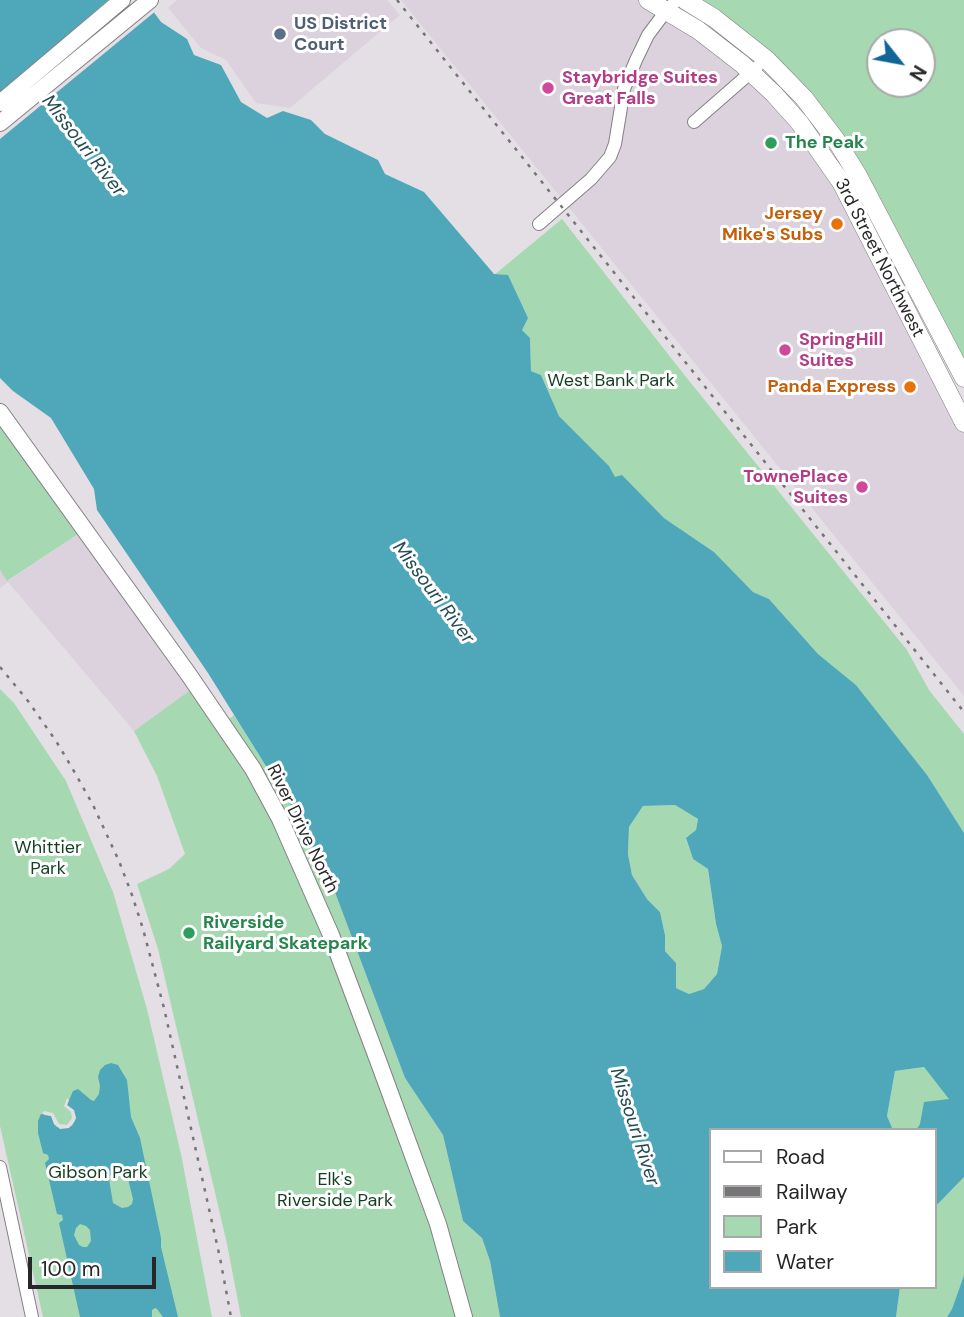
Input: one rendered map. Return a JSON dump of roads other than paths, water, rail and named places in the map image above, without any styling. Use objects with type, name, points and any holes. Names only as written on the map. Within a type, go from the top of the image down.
[{"type":"highway","name":"3rd Street Northwest","points":[[648,0],[671,5],[751,72],[799,122],[841,182],[964,423]]},
{"type":"highway","name":"3rd Street Northwest","points":[[685,0],[714,18],[766,59],[804,99],[836,140],[858,174],[964,378]]},
{"type":"main road","points":[[0,103],[122,0]]},
{"type":"main road","points":[[0,123],[150,0]]},
{"type":"main road","name":"River Drive North","points":[[0,412],[189,675],[253,769],[280,819],[331,936],[384,1076],[438,1224],[464,1317]]},
{"type":"street","points":[[539,224],[591,179],[610,157],[615,144],[624,89],[648,35],[671,5]]},
{"type":"street","points":[[694,122],[766,59]]},
{"type":"street","points":[[0,1167],[5,1216],[32,1317]]},
{"type":"water","name":"Missouri River","points":[[0,0],[145,0],[161,22],[187,39],[194,55],[221,65],[241,102],[267,118],[283,111],[311,120],[325,134],[378,160],[385,174],[424,192],[494,274],[508,275],[528,318],[522,330],[530,338],[531,371],[541,375],[559,416],[609,466],[615,477],[622,475],[664,518],[714,552],[753,592],[769,599],[818,654],[856,685],[927,775],[964,833],[964,1177],[936,1206],[936,1128],[917,1128],[924,1102],[949,1099],[924,1067],[895,1071],[887,1116],[892,1128],[708,1128],[708,1289],[900,1289],[896,1317],[500,1317],[490,1261],[482,1238],[463,1221],[443,1135],[405,1078],[333,887],[297,816],[208,673],[97,510],[94,489],[51,418],[13,391],[0,378]],"holes":[[[675,805],[698,819],[696,830],[686,838],[693,859],[708,869],[722,946],[717,974],[704,989],[689,994],[676,988],[676,963],[665,951],[660,912],[647,899],[632,875],[628,854],[629,827],[643,806]]]},
{"type":"water","points":[[105,1065],[118,1065],[127,1080],[131,1117],[140,1138],[178,1317],[163,1317],[155,1308],[152,1310],[152,1317],[80,1317],[59,1223],[63,1220],[62,1215],[57,1214],[45,1163],[49,1159],[48,1155],[43,1153],[38,1121],[41,1114],[52,1116],[57,1127],[72,1126],[76,1118],[67,1105],[73,1091],[78,1089],[94,1101],[99,1094],[100,1070]],"holes":[[[118,1171],[127,1175],[133,1199],[128,1207],[122,1208],[113,1203],[109,1178]],[[80,1224],[90,1230],[91,1241],[87,1247],[79,1245],[74,1235]]]},
{"type":"water","points":[[964,1275],[964,1317],[947,1317],[952,1309]]},
{"type":"railway","points":[[397,0],[964,712]]},
{"type":"railway","points":[[0,667],[28,701],[75,773],[93,805],[132,895],[164,1008],[231,1317]]},
{"type":"place","name":"US District Court","points":[[280,34]]},
{"type":"place","name":"Staybridge Suites Great Falls","points":[[548,88]]},
{"type":"place","name":"The Peak","points":[[771,143]]},
{"type":"place","name":"Jersey Mike's Subs","points":[[837,224]]},
{"type":"place","name":"SpringHill Suites","points":[[785,350]]},
{"type":"place","name":"Panda Express","points":[[910,387]]},
{"type":"place","name":"TownePlace Suites","points":[[862,487]]},
{"type":"place","name":"Riverside Railyard Skatepark","points":[[189,933]]},
{"type":"park label","name":"West Bank Park","points":[[611,381]]},
{"type":"park label","name":"Whittier Park","points":[[48,858]]},
{"type":"park label","name":"Gibson Park","points":[[98,1173]]},
{"type":"park label","name":"Elk's Riverside Park","points":[[335,1190]]}]
